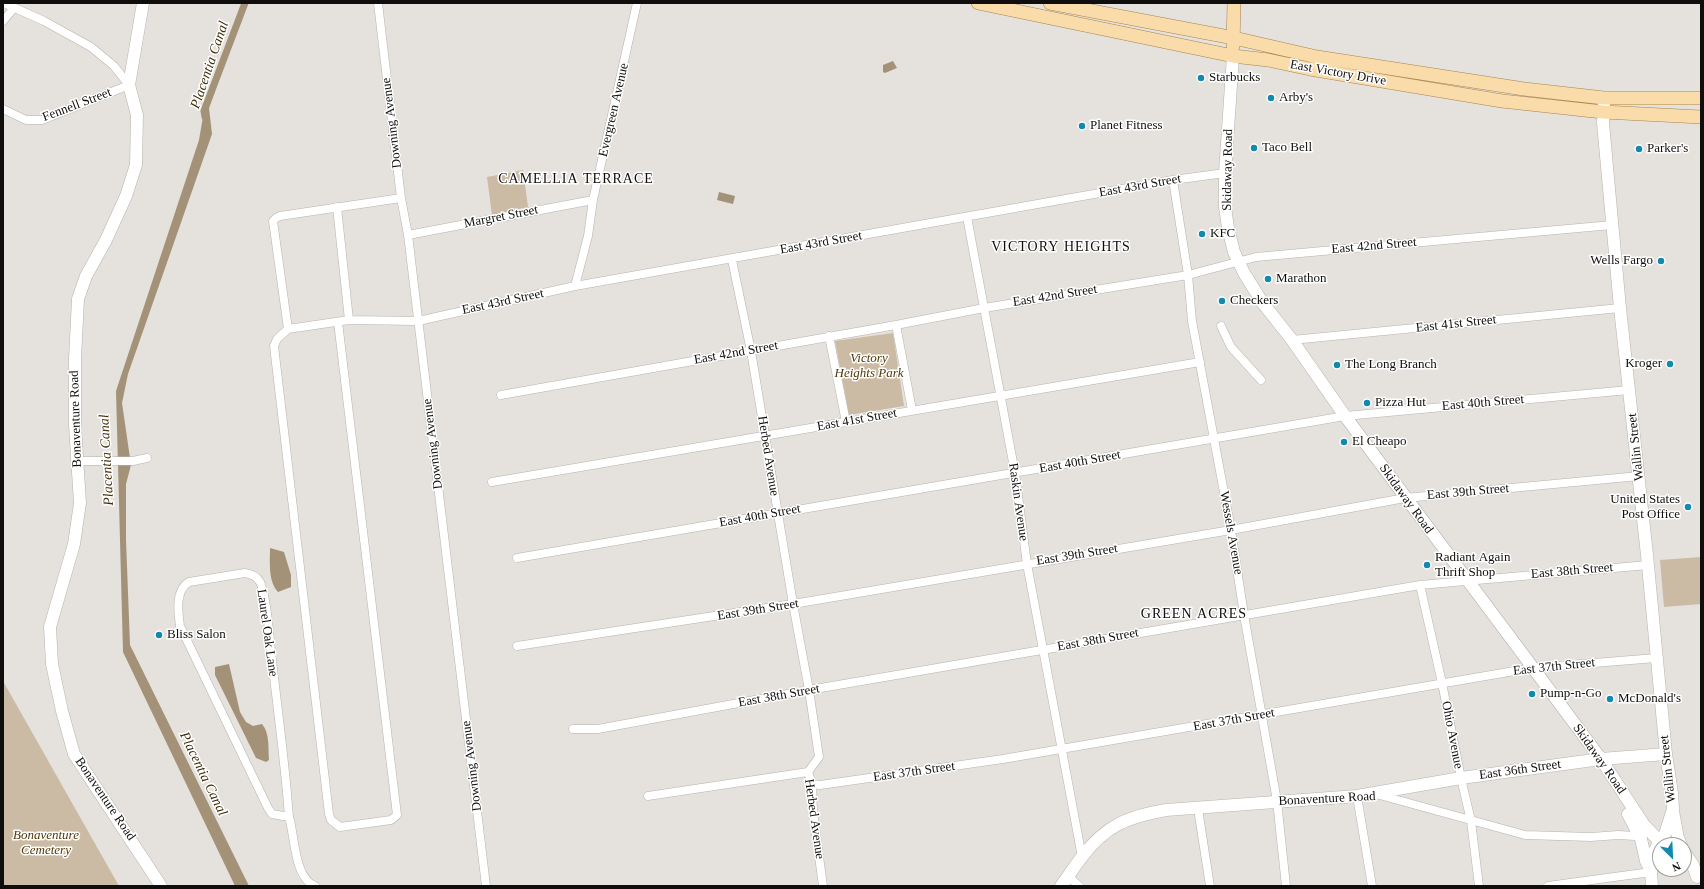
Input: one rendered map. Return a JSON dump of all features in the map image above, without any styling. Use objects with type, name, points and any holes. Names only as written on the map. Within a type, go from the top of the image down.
[{"type":"main road","points":[[129,85],[144,3]]},
{"type":"main road","name":"East Victory Drive","points":[[978,3],[1233,56],[1268,60],[1310,69],[1502,101],[1603,112],[1701,116]]},
{"type":"main road","name":"East Victory Drive","points":[[1050,3],[1234,38],[1317,57],[1524,89],[1604,98],[1701,98]]},
{"type":"main road","name":"Skidaway Road","points":[[1234,3],[1234,38],[1225,173],[1225,207],[1228,228],[1234,252],[1239,263],[1251,286],[1292,340],[1345,416],[1601,759],[1644,825],[1656,837]]},
{"type":"main road","name":"Bonaventure Road","points":[[129,85],[137,115],[136,165],[126,196],[106,240],[86,276],[78,299],[75,358],[75,425],[80,503],[74,544],[50,627],[52,664],[62,711],[74,754],[161,886]]},
{"type":"main road","name":"Wallin Street","points":[[1604,98],[1603,112],[1620,308],[1639,476],[1656,658],[1673,809],[1664,837]]},
{"type":"main road","name":"East 36th Street","points":[[1374,794],[1461,778],[1601,759],[1666,754]]},
{"type":"main road","points":[[1608,770],[1608,780],[1641,839],[1646,861],[1651,872],[1652,886]]},
{"type":"main road","name":"Bonaventure Road","points":[[1065,881],[1098,838],[1113,827],[1139,815],[1166,810],[1198,809],[1277,801],[1374,794]]},
{"type":"main road","points":[[1673,809],[1678,837]]},
{"type":"main road","name":"Wallin Street","points":[[1651,872],[1652,858]]},
{"type":"main road","points":[[1692,864],[1699,878]]},
{"type":"street","name":"Bonaventure Road","points":[[4,3],[44,21],[91,47],[114,66],[129,85]]},
{"type":"street","name":"Downing Avenue","points":[[378,3],[401,198],[408,235],[486,886]]},
{"type":"street","name":"Evergreen Avenue","points":[[575,286],[588,236],[593,200],[637,3]]},
{"type":"street","points":[[3,21],[14,8]]},
{"type":"street","name":"Fennell Street","points":[[3,109],[26,120],[42,120],[129,85]]},
{"type":"street","name":"East 43rd Street","points":[[288,329],[349,320],[418,321],[575,286],[732,260],[1173,180],[1225,173]]},
{"type":"street","name":"Wessels Avenue","points":[[1173,180],[1188,275],[1192,321],[1215,438],[1261,715],[1277,801],[1286,886]]},
{"type":"street","points":[[338,322],[397,815],[391,820],[340,827],[331,820],[329,814],[274,346],[277,339],[288,329],[274,221],[280,216],[401,198]]},
{"type":"street","name":"Margret Street","points":[[408,235],[593,200]]},
{"type":"street","points":[[337,207],[349,320]]},
{"type":"street","name":"Raskin Avenue","points":[[967,217],[1015,473],[1027,564],[1082,857]]},
{"type":"street","name":"East 42nd Street","points":[[501,395],[984,308],[1188,275],[1239,263],[1256,257],[1612,225]]},
{"type":"street","name":"Herbed Avenue","points":[[732,260],[751,351],[766,436],[777,513],[809,690],[819,757],[808,772],[812,784],[813,812],[823,886]]},
{"type":"street","name":"East 41st Street","points":[[1292,340],[1620,308]]},
{"type":"street","points":[[896,325],[912,410]]},
{"type":"street","points":[[1221,326],[1231,346],[1261,380]]},
{"type":"street","points":[[830,336],[846,422]]},
{"type":"street","name":"East 41st Street","points":[[492,482],[1200,362]]},
{"type":"street","name":"East 40th Street","points":[[517,558],[1345,416],[1629,390]]},
{"type":"street","points":[[77,461],[133,461],[147,458]]},
{"type":"street","name":"East 39th Street","points":[[517,646],[793,604],[1231,530],[1405,498],[1639,476]]},
{"type":"street","name":"East 38th Street","points":[[573,729],[598,729],[809,690],[1420,585],[1648,565]]},
{"type":"street","name":"Laurel Oak Lane","points":[[289,817],[272,814],[268,808],[185,638],[180,626],[179,594],[183,586],[189,582],[245,573],[254,575],[260,580],[263,591],[268,631],[289,817],[292,826],[296,854],[304,877],[315,886]]},
{"type":"street","name":"Ohio Avenue","points":[[1420,585],[1471,821],[1479,886]]},
{"type":"street","name":"East 37th Street","points":[[812,784],[820,786],[1062,749],[1532,668],[1656,658]]},
{"type":"street","points":[[648,796],[808,772]]},
{"type":"street","name":"Bonaventure Road","points":[[1374,794],[1525,835],[1591,837],[1618,835],[1635,836],[1641,839]]},
{"type":"street","points":[[1357,796],[1372,886]]},
{"type":"street","points":[[1198,809],[1210,886]]},
{"type":"street","points":[[1618,835],[1626,830],[1629,825],[1630,818]]},
{"type":"street","points":[[1548,886],[1651,872]]},
{"type":"street","points":[[1065,881],[1079,886]]},
{"type":"green space","points":[[523,170],[528,207],[492,215],[487,177]]},
{"type":"green space","name":"Victory Heights Park","points":[[893,333],[904,406],[849,415],[835,341]]},
{"type":"green space","points":[[1701,557],[1701,604],[1664,607],[1660,560]]},
{"type":"green space","name":"Bonaventure Cemetery","points":[[3,681],[119,886],[3,886]]},
{"type":"shaded area","points":[[234,37],[209,108],[212,134],[128,374],[122,403],[131,465],[126,484],[126,540],[130,645],[249,886],[235,886],[123,652],[116,391],[199,140],[204,111]]},
{"type":"shaded area","points":[[893,61],[897,68],[885,73],[883,72],[883,65]]},
{"type":"shaded area","points":[[719,192],[735,196],[733,204],[717,200]]},
{"type":"shaded area","points":[[270,548],[284,552],[291,575],[291,587],[278,592],[271,577]]},
{"type":"shaded area","points":[[229,664],[240,712],[246,722],[253,726],[262,724],[265,728],[268,741],[269,760],[266,762],[256,758],[215,675],[215,667]]},
{"type":"waterway","name":"Placentia Canal","points":[[205,117],[204,111],[245,3]]},
{"type":"place","name":"Starbucks","points":[[1201,78]]},
{"type":"place","name":"Arby's","points":[[1271,98]]},
{"type":"place","name":"Planet Fitness","points":[[1082,126]]},
{"type":"place","name":"Taco Bell","points":[[1254,148]]},
{"type":"place","name":"Parker's","points":[[1639,149]]},
{"type":"place","name":"KFC","points":[[1202,234]]},
{"type":"place","name":"Wells Fargo","points":[[1661,261]]},
{"type":"place","name":"Marathon","points":[[1268,279]]},
{"type":"place","name":"Checkers","points":[[1222,301]]},
{"type":"place","name":"Kroger","points":[[1670,364]]},
{"type":"place","name":"The Long Branch","points":[[1337,365]]},
{"type":"place","name":"Pizza Hut","points":[[1367,403]]},
{"type":"place","name":"El Cheapo","points":[[1344,442]]},
{"type":"place","name":"United States Post Office","points":[[1688,507]]},
{"type":"place","name":"Radiant Again Thrift Shop","points":[[1427,565]]},
{"type":"place","name":"Bliss Salon","points":[[159,635]]},
{"type":"place","name":"Pump-n-Go","points":[[1532,694]]},
{"type":"place","name":"McDonald's","points":[[1610,699]]},
{"type":"district","name":"CAMELLIA TERRACE","points":[[576,179]]},
{"type":"district","name":"VICTORY HEIGHTS","points":[[1061,247]]},
{"type":"district","name":"GREEN ACRES","points":[[1194,614]]}]
